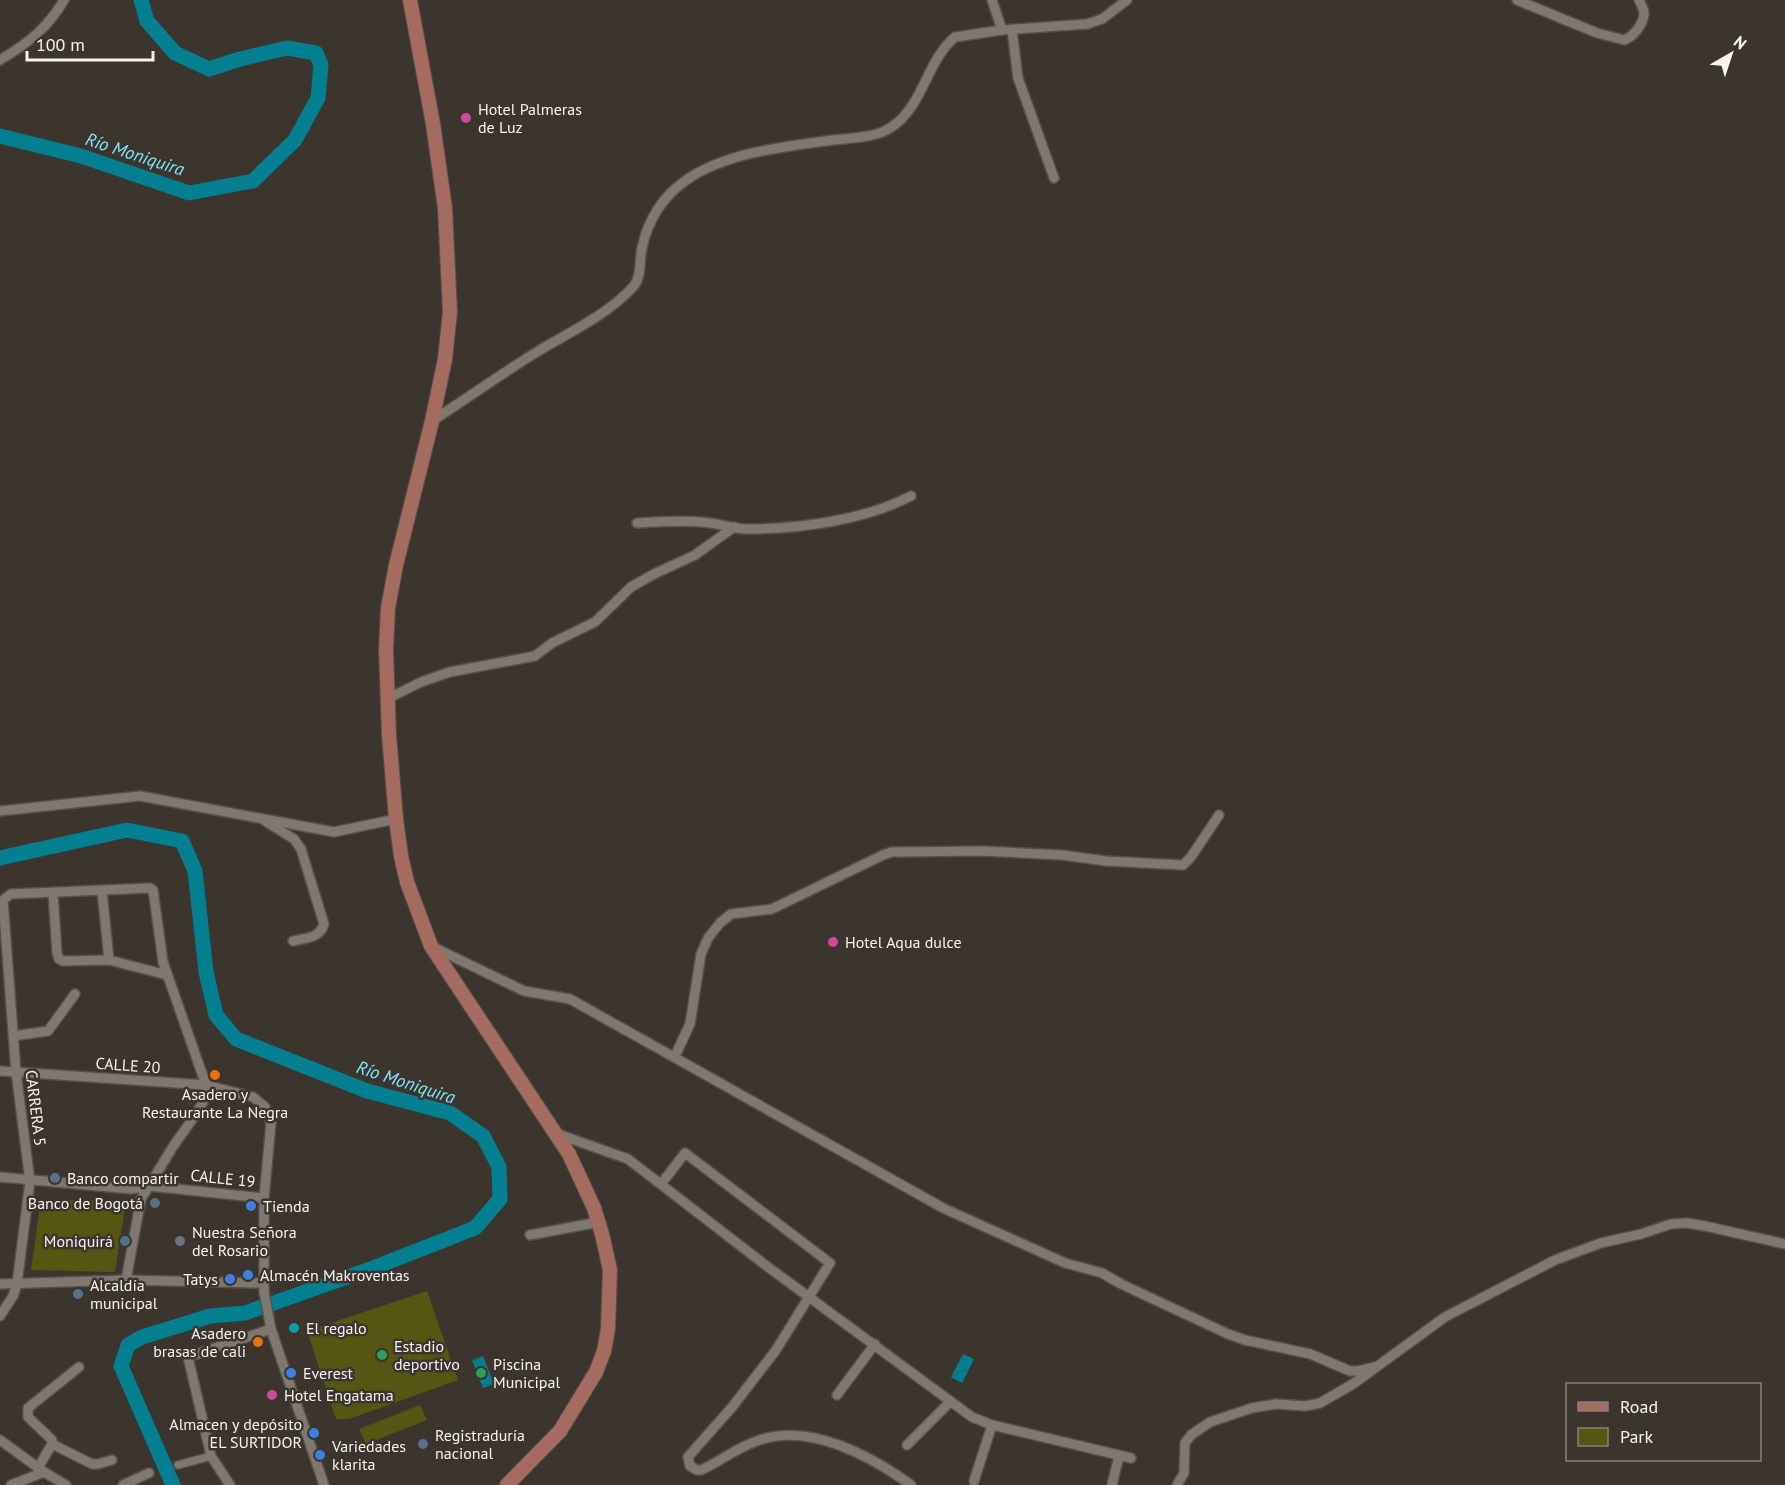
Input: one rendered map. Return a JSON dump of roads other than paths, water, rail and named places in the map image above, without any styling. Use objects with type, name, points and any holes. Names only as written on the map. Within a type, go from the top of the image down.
[{"type":"main road","points":[[410,0],[435,135],[445,208],[450,312],[445,359],[388,608],[387,699],[396,819],[407,882],[431,946],[569,1154],[599,1222],[610,1270],[610,1304],[604,1351],[596,1372],[567,1422],[507,1485]]},
{"type":"street","points":[[0,60],[35,37],[64,0]]},
{"type":"street","points":[[992,0],[1007,30],[1018,78],[1054,178]]},
{"type":"street","points":[[432,421],[534,354],[582,326],[625,295],[638,279],[642,249],[652,216],[669,195],[685,181],[703,170],[754,154],[883,132],[907,114],[938,56],[949,41],[960,34],[1087,24],[1102,19],[1127,0]]},
{"type":"street","points":[[1517,0],[1597,33],[1624,40],[1633,35],[1641,22],[1644,11],[1639,0]]},
{"type":"street","points":[[637,523],[702,522],[749,529],[816,523],[877,510],[911,496]]},
{"type":"street","points":[[387,699],[421,682],[450,672],[535,656],[552,643],[595,622],[631,587],[695,555],[734,527]]},
{"type":"street","points":[[0,811],[140,796],[334,832],[396,819]]},
{"type":"street","points":[[675,1056],[690,1024],[695,1004],[698,967],[704,945],[720,923],[731,914],[772,909],[892,852],[1029,853],[1183,865],[1191,857],[1219,815]]},
{"type":"street","points":[[261,818],[294,839],[301,849],[324,924],[322,932],[317,936],[293,941]]},
{"type":"street","points":[[126,1280],[141,1199],[203,1102],[206,1085],[163,962],[152,889],[53,893],[59,959],[63,961],[109,960],[167,975]]},
{"type":"street","points":[[102,891],[109,960]]},
{"type":"street","name":"CARRERA 5","points":[[0,1316],[13,1296],[17,1284],[30,1181],[13,1036],[5,1000],[3,900],[10,894],[53,893]]},
{"type":"street","points":[[431,946],[524,991],[570,999],[943,1208],[1036,1251],[1065,1263],[1102,1273],[1228,1334],[1305,1352],[1350,1371],[1374,1367]]},
{"type":"street","points":[[13,1036],[48,1031],[75,994]]},
{"type":"street","name":"CALLE 20","points":[[0,1071],[206,1085],[253,1097],[265,1107],[271,1123],[264,1198]]},
{"type":"street","points":[[555,1133],[628,1159],[808,1297],[972,1417],[992,1425],[1131,1458]]},
{"type":"street","points":[[661,1184],[685,1153],[830,1263],[776,1350],[733,1406],[688,1457],[690,1466],[701,1470],[764,1438],[808,1436],[819,1438],[868,1458],[911,1485]]},
{"type":"street","name":"CALLE 19","points":[[0,1177],[130,1189],[149,1186],[264,1198]]},
{"type":"street","points":[[264,1198],[263,1287],[271,1329],[324,1485]]},
{"type":"street","points":[[530,1235],[599,1222]]},
{"type":"street","points":[[1177,1485],[1184,1473],[1185,1443],[1210,1422],[1252,1408],[1276,1404],[1305,1406],[1320,1403],[1353,1384],[1445,1317],[1555,1260],[1600,1243],[1641,1234],[1671,1224],[1687,1223],[1785,1244]]},
{"type":"street","points":[[0,1284],[126,1280],[256,1283],[263,1287]]},
{"type":"street","points":[[230,1485],[211,1456],[188,1357],[271,1329]]},
{"type":"street","points":[[837,1395],[875,1344]]},
{"type":"street","points":[[79,1366],[28,1408],[28,1418],[49,1436],[52,1444],[92,1464],[112,1460]]},
{"type":"street","points":[[907,1445],[950,1402]]},
{"type":"street","points":[[974,1481],[992,1425]]},
{"type":"street","points":[[0,1440],[66,1485]]},
{"type":"street","points":[[11,1485],[41,1470],[52,1444]]},
{"type":"street","points":[[178,1465],[211,1456]]},
{"type":"street","points":[[1112,1485],[1119,1456]]},
{"type":"street","points":[[123,1485],[149,1473]]},
{"type":"water","points":[[963,1354],[974,1359],[962,1383],[951,1377]]},
{"type":"water","points":[[483,1356],[494,1384],[483,1388],[472,1360]]},
{"type":"waterway","name":"Río Moniquira","points":[[0,136],[81,156],[189,193],[253,181],[295,140],[318,98],[321,65],[316,53],[287,48],[209,69],[175,53],[147,21],[141,0]]},
{"type":"waterway","name":"Río Moniquira","points":[[0,858],[127,830],[182,841],[195,871],[206,972],[216,1015],[236,1039],[367,1091],[450,1113],[483,1136],[499,1167],[500,1199],[475,1228],[373,1268],[245,1313],[210,1316],[142,1337],[128,1345],[121,1366],[173,1485]]},
{"type":"place","name":"Hotel Palmeras de Luz","points":[[466,118]]},
{"type":"place","name":"Hotel Aqua dulce","points":[[833,942]]},
{"type":"place","name":"Asadero y Restaurante La Negra","points":[[215,1075]]},
{"type":"place","name":"Banco compartir","points":[[55,1178]]},
{"type":"place","name":"Banco de Bogotá","points":[[155,1203]]},
{"type":"place","name":"Tienda","points":[[251,1206]]},
{"type":"place","name":"Moniquirá","points":[[125,1241]]},
{"type":"place","name":"Nuestra Señora del Rosario","points":[[180,1241]]},
{"type":"place","name":"Almacén Makroventas","points":[[248,1275]]},
{"type":"place","name":"Tatys","points":[[230,1279]]},
{"type":"place","name":"Alcaldía municipal","points":[[78,1294]]},
{"type":"place","name":"El regalo","points":[[294,1328]]},
{"type":"place","name":"Asadero brasas de cali","points":[[258,1342]]},
{"type":"place","name":"Estadio deportivo","points":[[382,1355]]},
{"type":"place","name":"Everest","points":[[291,1373]]},
{"type":"place","name":"Piscina Municipal","points":[[481,1373]]},
{"type":"place","name":"Hotel Engatama","points":[[272,1395]]},
{"type":"place","name":"Almacen y depósito EL SURTIDOR","points":[[314,1433]]},
{"type":"place","name":"Registraduría nacional","points":[[423,1444]]},
{"type":"place","name":"Variedades klarita","points":[[320,1455]]}]
